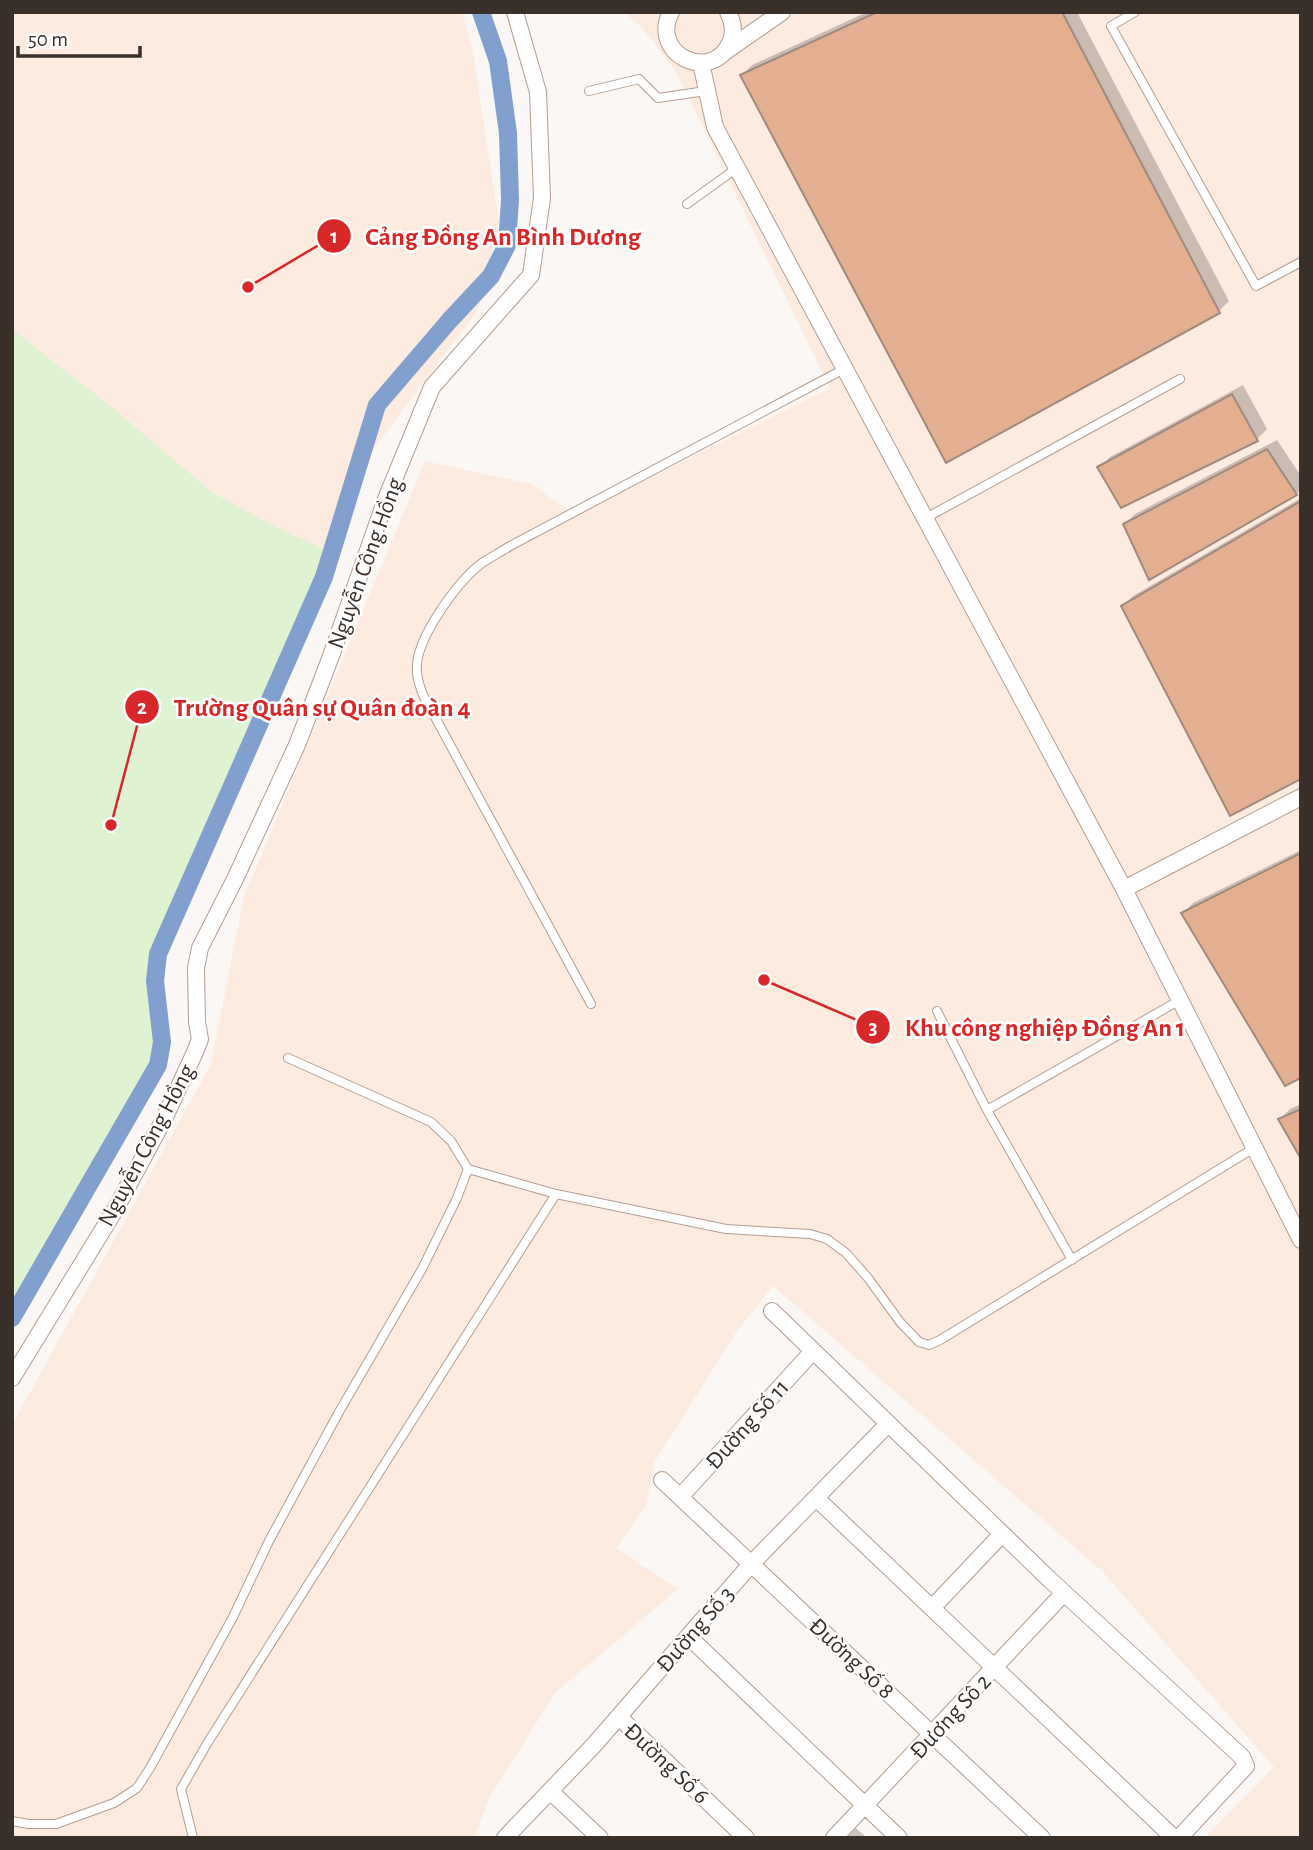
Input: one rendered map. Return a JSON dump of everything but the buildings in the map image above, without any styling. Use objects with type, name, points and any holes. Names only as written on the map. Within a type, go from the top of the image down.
[{"type":"street","name":"Nguyễn Công Hồng","points":[[12,1378],[115,1210],[164,1119],[195,1052],[200,1039],[196,968],[200,948],[297,745],[386,499],[432,387],[531,275],[542,198],[538,92],[515,12]]},
{"type":"street","points":[[726,51],[733,30],[728,12]]},
{"type":"street","points":[[668,13],[667,38],[672,49],[690,62],[701,63],[719,57],[782,12]]},
{"type":"street","points":[[701,63],[715,127],[1124,889],[1301,1240]]},
{"type":"street","points":[[1124,889],[1301,797]]},
{"type":"street","points":[[772,1311],[1064,1593],[1242,1757],[1246,1766],[1179,1838]]},
{"type":"street","name":"Đường Số 11","points":[[681,1496],[813,1351]]},
{"type":"street","name":"Đường Số 3","points":[[505,1838],[619,1717],[752,1563],[888,1424]]},
{"type":"street","name":"Đường Số 8","points":[[662,1480],[1042,1838]]},
{"type":"street","points":[[816,1498],[1174,1838]]},
{"type":"street","points":[[932,1608],[1002,1534]]},
{"type":"street","name":"Đương Sô 2","points":[[834,1838],[1064,1593]]},
{"type":"street","points":[[689,1637],[899,1838]]},
{"type":"street","name":"Đường Số 6","points":[[619,1717],[747,1838]]},
{"type":"street","points":[[550,1791],[600,1838]]},
{"type":"lane","points":[[1135,12],[1111,26],[1256,286],[1301,262]]},
{"type":"lane","points":[[589,91],[639,79],[658,98],[706,91]]},
{"type":"lane","points":[[687,204],[737,168]]},
{"type":"lane","points":[[592,1004],[422,695],[417,679],[419,655],[434,621],[480,564],[844,369]]},
{"type":"lane","points":[[924,519],[1180,379]]},
{"type":"lane","points":[[987,1110],[1180,1000]]},
{"type":"lane","points":[[937,1011],[987,1110],[1072,1259]]},
{"type":"lane","points":[[288,1058],[431,1122],[451,1142],[468,1169],[556,1194],[726,1229],[810,1234],[828,1238],[869,1278],[900,1322],[919,1342],[929,1345],[1254,1148]]},
{"type":"lane","points":[[12,1821],[56,1824],[114,1803],[137,1788],[227,1628],[339,1412],[422,1269],[457,1198],[468,1169]]},
{"type":"lane","points":[[193,1838],[181,1790],[208,1742],[556,1194]]},
{"type":"shaded area","points":[[12,12],[462,12],[472,47],[499,223],[478,310],[343,490],[326,550],[281,668],[152,956],[148,990],[154,1039],[153,1054],[148,1067],[135,1095],[12,1309]]},
{"type":"shaded area","points":[[624,12],[1301,12],[1301,1838],[1204,1838],[1274,1767],[1102,1571],[773,1286],[737,1331],[655,1461],[646,1505],[616,1548],[678,1589],[555,1693],[488,1800],[475,1838],[12,1838],[12,1425],[211,1064],[244,897],[425,461],[531,484],[576,515],[830,388],[676,72],[643,29]]},
{"type":"green space","points":[[12,329],[114,409],[212,492],[270,524],[326,550],[281,668],[152,956],[150,981],[154,1042],[148,1071],[12,1309]]},
{"type":"waterway","points":[[12,1318],[158,1065],[162,1042],[155,981],[158,954],[324,577],[377,405],[491,276],[507,245],[510,200],[508,133],[498,61],[481,12]]},
{"type":"place","name":"Cảng Đồng An Bình Dương","points":[[248,287]]},
{"type":"place","name":"Trường Quân sự Quân đoàn 4","points":[[111,825]]},
{"type":"place","name":"Khu công nghiệp Đồng An 1","points":[[764,980]]}]
